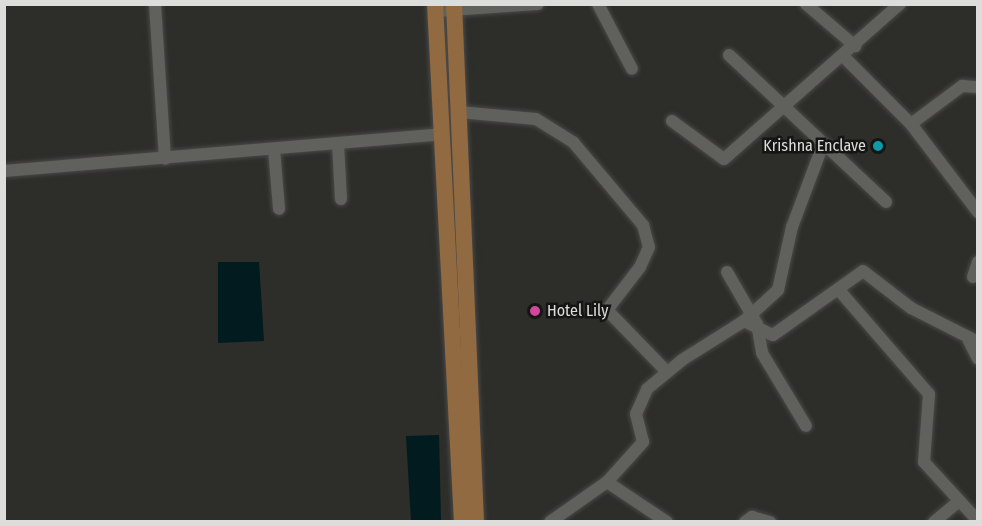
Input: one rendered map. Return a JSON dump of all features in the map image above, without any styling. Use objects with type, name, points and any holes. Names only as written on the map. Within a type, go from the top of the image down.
[{"type":"main road","points":[[454,5],[476,522]]},
{"type":"main road","points":[[435,8],[462,522]]},
{"type":"street","points":[[156,4],[165,159]]},
{"type":"street","points":[[435,8],[454,5],[538,4]]},
{"type":"street","points":[[598,4],[632,69]]},
{"type":"street","points":[[807,4],[855,46]]},
{"type":"street","points":[[672,121],[724,159],[844,57],[900,4]]},
{"type":"street","points":[[729,55],[785,106],[822,147],[886,202]]},
{"type":"street","points":[[844,57],[911,124],[978,212]]},
{"type":"street","points":[[911,124],[962,86],[978,87]]},
{"type":"street","points":[[459,112],[536,119],[573,142],[643,225],[649,247],[640,267],[607,310],[667,372]]},
{"type":"street","points":[[4,171],[441,134]]},
{"type":"street","points":[[338,144],[341,200]]},
{"type":"street","points":[[550,522],[607,482],[643,442],[636,414],[639,404],[667,372],[750,320],[778,290],[792,227],[822,147]]},
{"type":"street","points":[[274,149],[279,209]]},
{"type":"street","points":[[973,277],[978,262]]},
{"type":"street","points":[[727,272],[750,320],[762,353],[806,426]]},
{"type":"street","points":[[750,320],[773,335],[838,289],[868,272],[911,308],[973,342],[978,359]]},
{"type":"street","points":[[838,289],[929,394],[924,462],[978,521]]},
{"type":"street","points":[[607,482],[667,522]]},
{"type":"street","points":[[934,522],[960,501]]},
{"type":"street","points":[[745,522],[752,517],[770,522]]},
{"type":"water","points":[[218,262],[259,262],[264,341],[218,343]]},
{"type":"water","points":[[439,435],[441,521],[411,521],[406,436]]},
{"type":"place","name":"Krishna Enclave","points":[[878,146]]},
{"type":"place","name":"Hotel Lily","points":[[535,311]]}]
